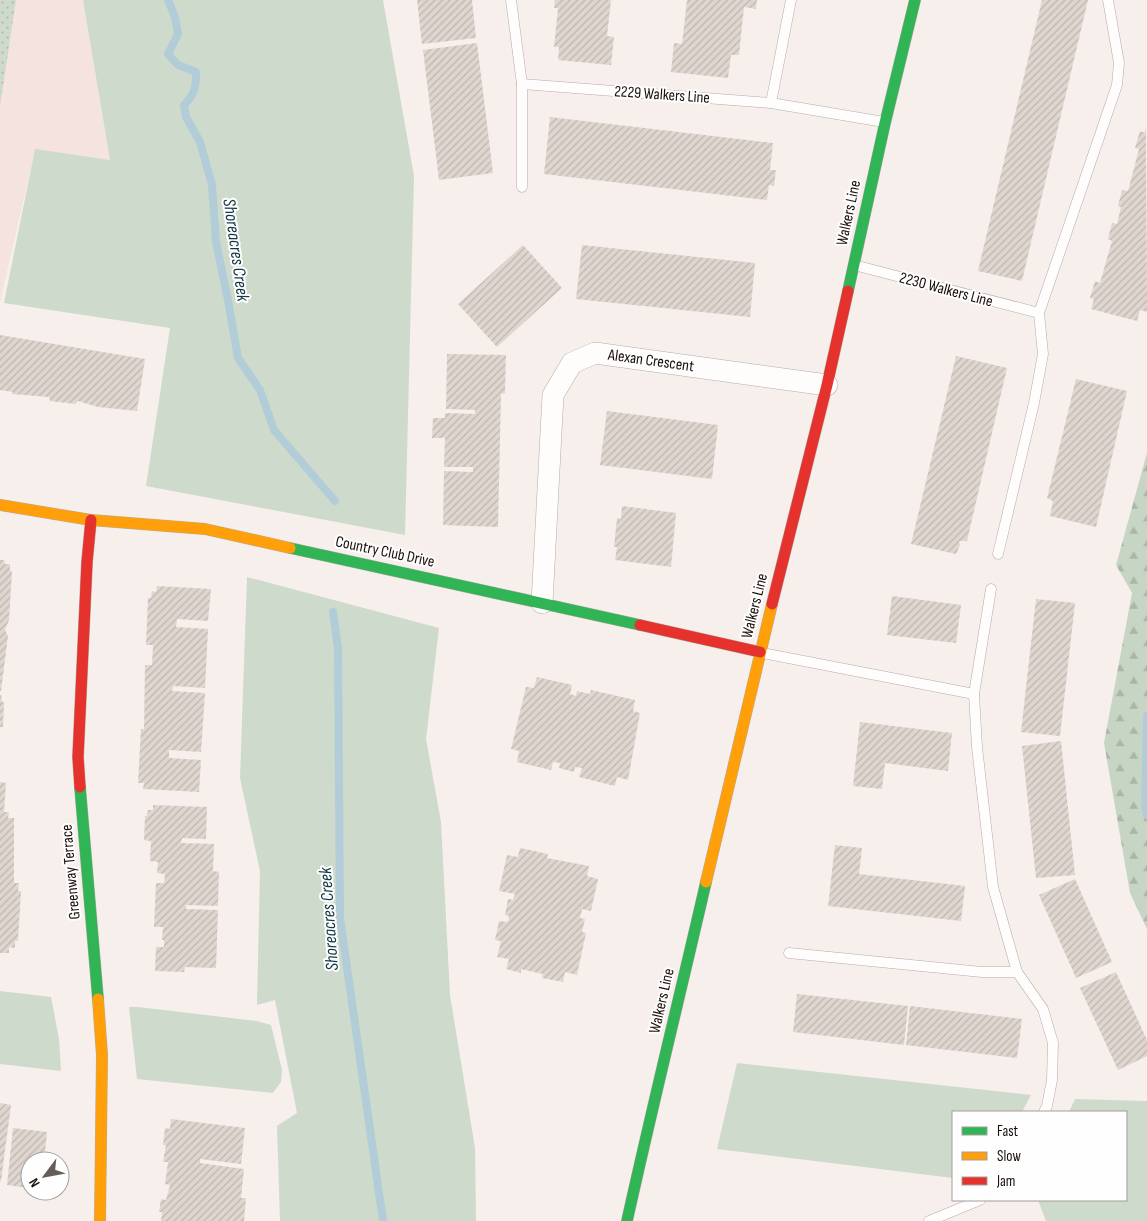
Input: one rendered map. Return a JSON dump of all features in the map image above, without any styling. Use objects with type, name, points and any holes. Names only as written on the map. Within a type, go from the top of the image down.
[{"type":"street","name":"Walkers Line","points":[[627,1221],[760,652],[828,385],[885,123],[915,0]]},
{"type":"street","name":"Alexan Crescent","points":[[542,603],[553,395],[572,363],[595,353],[828,385]]},
{"type":"street","name":"Country Club Drive","points":[[0,506],[90,520],[206,529],[760,652]]},
{"type":"street","name":"Greenway Terrace","points":[[90,520],[78,757],[102,1056],[100,1221]]},
{"type":"lane","points":[[511,0],[522,84],[522,187]]},
{"type":"lane","points":[[771,103],[792,0]]},
{"type":"lane","points":[[998,554],[1034,403],[1043,354],[1039,313],[1117,86],[1120,63],[1108,0]]},
{"type":"lane","name":"2229 Walkers Line","points":[[522,84],[771,103],[885,123]]},
{"type":"lane","name":"2230 Walkers Line","points":[[854,265],[1039,313]]},
{"type":"lane","points":[[991,589],[974,694],[977,746],[993,887],[1017,972],[1043,1009],[1054,1044],[1052,1080],[1044,1111]]},
{"type":"lane","points":[[760,652],[974,694]]},
{"type":"lane","points":[[790,953],[982,972],[1017,972]]},
{"type":"lane","points":[[930,1221],[978,1201]]},
{"type":"shaded area","points":[[0,0],[83,0],[110,160],[35,150],[0,302]]},
{"type":"green space","points":[[0,0],[16,0],[0,106]]},
{"type":"green space","points":[[83,0],[383,0],[414,176],[405,535],[146,486],[170,328],[4,303],[35,149],[110,160]]},
{"type":"green space","points":[[1147,453],[1147,929],[1130,893],[1104,743],[1132,593],[1116,565]]},
{"type":"green space","points":[[247,577],[439,628],[426,739],[441,822],[450,995],[475,1148],[476,1221],[280,1221],[277,1126],[297,1113],[275,1000],[257,1005],[260,871],[240,778]]},
{"type":"green space","points":[[0,991],[51,997],[59,1039],[61,1071],[0,1064]]},
{"type":"green space","points":[[129,1007],[257,1021],[271,1025],[282,1070],[281,1082],[273,1093],[137,1079]]},
{"type":"green space","points":[[737,1063],[1031,1095],[1023,1111],[952,1111],[952,1178],[717,1149]]},
{"type":"green space","points":[[1075,1099],[1147,1101],[1147,1221],[1046,1221],[1038,1201],[1127,1201],[1127,1111],[1069,1111]]},
{"type":"building","points":[[417,0],[472,0],[476,38],[422,44]]},
{"type":"building","points":[[555,0],[611,0],[607,36],[614,37],[611,65],[558,60],[559,47],[554,47],[558,8],[554,8]]},
{"type":"building","points":[[687,0],[757,0],[756,9],[744,7],[739,55],[731,55],[728,78],[671,72],[674,43],[682,44]]},
{"type":"building","points":[[1042,0],[1088,0],[1022,281],[978,271]]},
{"type":"building","points":[[477,43],[493,173],[439,180],[423,50]]},
{"type":"building","points":[[550,117],[773,143],[770,170],[776,170],[774,186],[769,185],[767,200],[544,174]]},
{"type":"building","points":[[1146,127],[1147,312],[1140,310],[1137,321],[1091,309],[1094,299],[1090,298],[1095,281],[1100,283],[1112,241],[1108,239],[1112,223],[1117,224],[1121,207],[1118,206],[1122,190],[1128,191],[1139,149],[1135,148],[1140,131],[1145,133]]},
{"type":"building","points":[[523,245],[562,288],[497,347],[458,304]]},
{"type":"building","points":[[582,245],[755,263],[750,317],[576,299]]},
{"type":"building","points":[[0,335],[145,359],[137,411],[98,407],[78,401],[75,404],[50,401],[49,397],[12,394],[13,392],[0,390]]},
{"type":"building","points":[[447,354],[506,355],[505,393],[501,394],[498,527],[443,525],[444,471],[473,472],[473,467],[444,467],[445,438],[432,438],[433,418],[445,418],[445,413],[475,414],[475,410],[446,409]]},
{"type":"building","points":[[956,356],[1007,368],[967,541],[959,541],[960,545],[956,554],[911,544]]},
{"type":"building","points":[[1076,379],[1127,391],[1096,527],[1050,516],[1053,501],[1047,498]]},
{"type":"building","points":[[607,411],[718,425],[712,479],[600,465]]},
{"type":"building","points":[[622,506],[676,513],[671,567],[615,560],[617,547],[614,547],[617,518],[621,519]]},
{"type":"building","points":[[0,560],[4,560],[5,564],[10,564],[10,571],[12,571],[9,620],[5,630],[8,636],[1,691],[0,691]]},
{"type":"building","points":[[157,586],[211,589],[208,621],[177,619],[176,627],[208,629],[205,688],[173,686],[172,691],[205,693],[201,752],[169,750],[169,758],[201,760],[199,792],[143,789],[144,783],[138,783],[141,729],[144,729],[145,665],[152,665],[153,645],[146,645],[148,598],[151,598],[152,591],[156,592]]},
{"type":"building","points":[[892,596],[961,605],[956,643],[887,635]]},
{"type":"building","points":[[1036,599],[1075,603],[1060,736],[1021,732]]},
{"type":"building","points":[[537,677],[572,685],[570,694],[576,696],[577,691],[590,694],[591,690],[635,700],[633,711],[640,713],[628,780],[617,777],[615,786],[579,777],[582,768],[575,767],[574,772],[559,768],[560,763],[553,762],[551,770],[517,762],[519,751],[511,749],[526,687],[534,688]]},
{"type":"building","points":[[0,695],[2,702],[4,702],[3,727],[0,727]]},
{"type":"building","points":[[860,722],[952,733],[948,771],[885,763],[882,789],[853,786]]},
{"type":"building","points":[[1061,741],[1075,875],[1036,878],[1022,746]]},
{"type":"building","points":[[0,782],[6,783],[4,812],[9,812],[8,818],[14,818],[14,883],[19,883],[18,891],[21,891],[18,941],[15,941],[15,948],[9,947],[9,953],[0,953]]},
{"type":"building","points":[[153,805],[207,807],[206,839],[182,838],[181,843],[214,844],[213,871],[219,872],[218,906],[186,905],[186,909],[218,910],[216,968],[185,967],[184,972],[155,971],[156,947],[164,947],[164,940],[162,940],[163,927],[154,927],[156,883],[164,883],[165,874],[157,873],[158,862],[150,861],[151,841],[144,840],[145,816],[147,816],[148,810],[153,810]]},
{"type":"building","points":[[835,845],[862,848],[859,874],[965,886],[961,921],[828,906]]},
{"type":"building","points":[[520,848],[548,854],[547,858],[589,866],[587,876],[598,879],[591,911],[582,909],[580,918],[585,919],[582,932],[586,933],[577,975],[565,972],[563,982],[542,978],[543,974],[521,969],[521,973],[506,969],[509,959],[497,957],[501,941],[495,940],[499,921],[508,922],[509,916],[505,915],[508,899],[513,900],[515,894],[499,891],[507,855],[518,857]]},
{"type":"building","points":[[1075,879],[1112,962],[1076,978],[1039,895]]},
{"type":"building","points":[[1116,972],[1147,1040],[1147,1056],[1118,1070],[1080,988]]},
{"type":"building","points":[[797,994],[908,1006],[904,1045],[793,1032]]},
{"type":"building","points":[[910,1006],[1022,1019],[1017,1058],[906,1045]]},
{"type":"building","points":[[0,1103],[11,1105],[1,1181],[0,1181]]},
{"type":"building","points":[[171,1119],[245,1128],[241,1164],[200,1159],[200,1163],[244,1169],[241,1198],[246,1198],[244,1221],[161,1221],[162,1212],[159,1212],[161,1199],[166,1200],[170,1185],[165,1184],[168,1162],[163,1162],[166,1145],[163,1145],[165,1128],[170,1129]]},
{"type":"building","points":[[13,1128],[47,1132],[45,1151],[20,1151],[20,1187],[7,1185]]},
{"type":"waterway","name":"Shoreacres Creek","points":[[168,0],[175,17],[178,34],[168,54],[178,65],[196,72],[194,90],[184,105],[186,117],[200,142],[212,185],[216,242],[238,358],[260,390],[274,430],[335,501]]},
{"type":"waterway","name":"Shoreacres Creek","points":[[333,612],[338,648],[340,918],[383,1221]]},
{"type":"waterway","name":"Shoreacres Creek","points":[[1147,716],[1145,806],[1147,815]]},
{"type":"traffic: fast","points":[[848,291],[885,123],[915,0]]},
{"type":"traffic: fast","points":[[290,548],[640,625]]},
{"type":"traffic: fast","points":[[80,787],[98,999]]},
{"type":"traffic: fast","points":[[627,1221],[706,882]]},
{"type":"traffic: slow","points":[[0,505],[91,520],[205,529],[290,548]]},
{"type":"traffic: slow","points":[[706,882],[772,604]]},
{"type":"traffic: slow","points":[[98,999],[102,1055],[100,1221]]},
{"type":"traffic: jam","points":[[772,604],[827,385],[848,291]]},
{"type":"traffic: jam","points":[[80,787],[78,757],[87,562],[91,520]]},
{"type":"traffic: jam","points":[[640,625],[760,652]]}]
